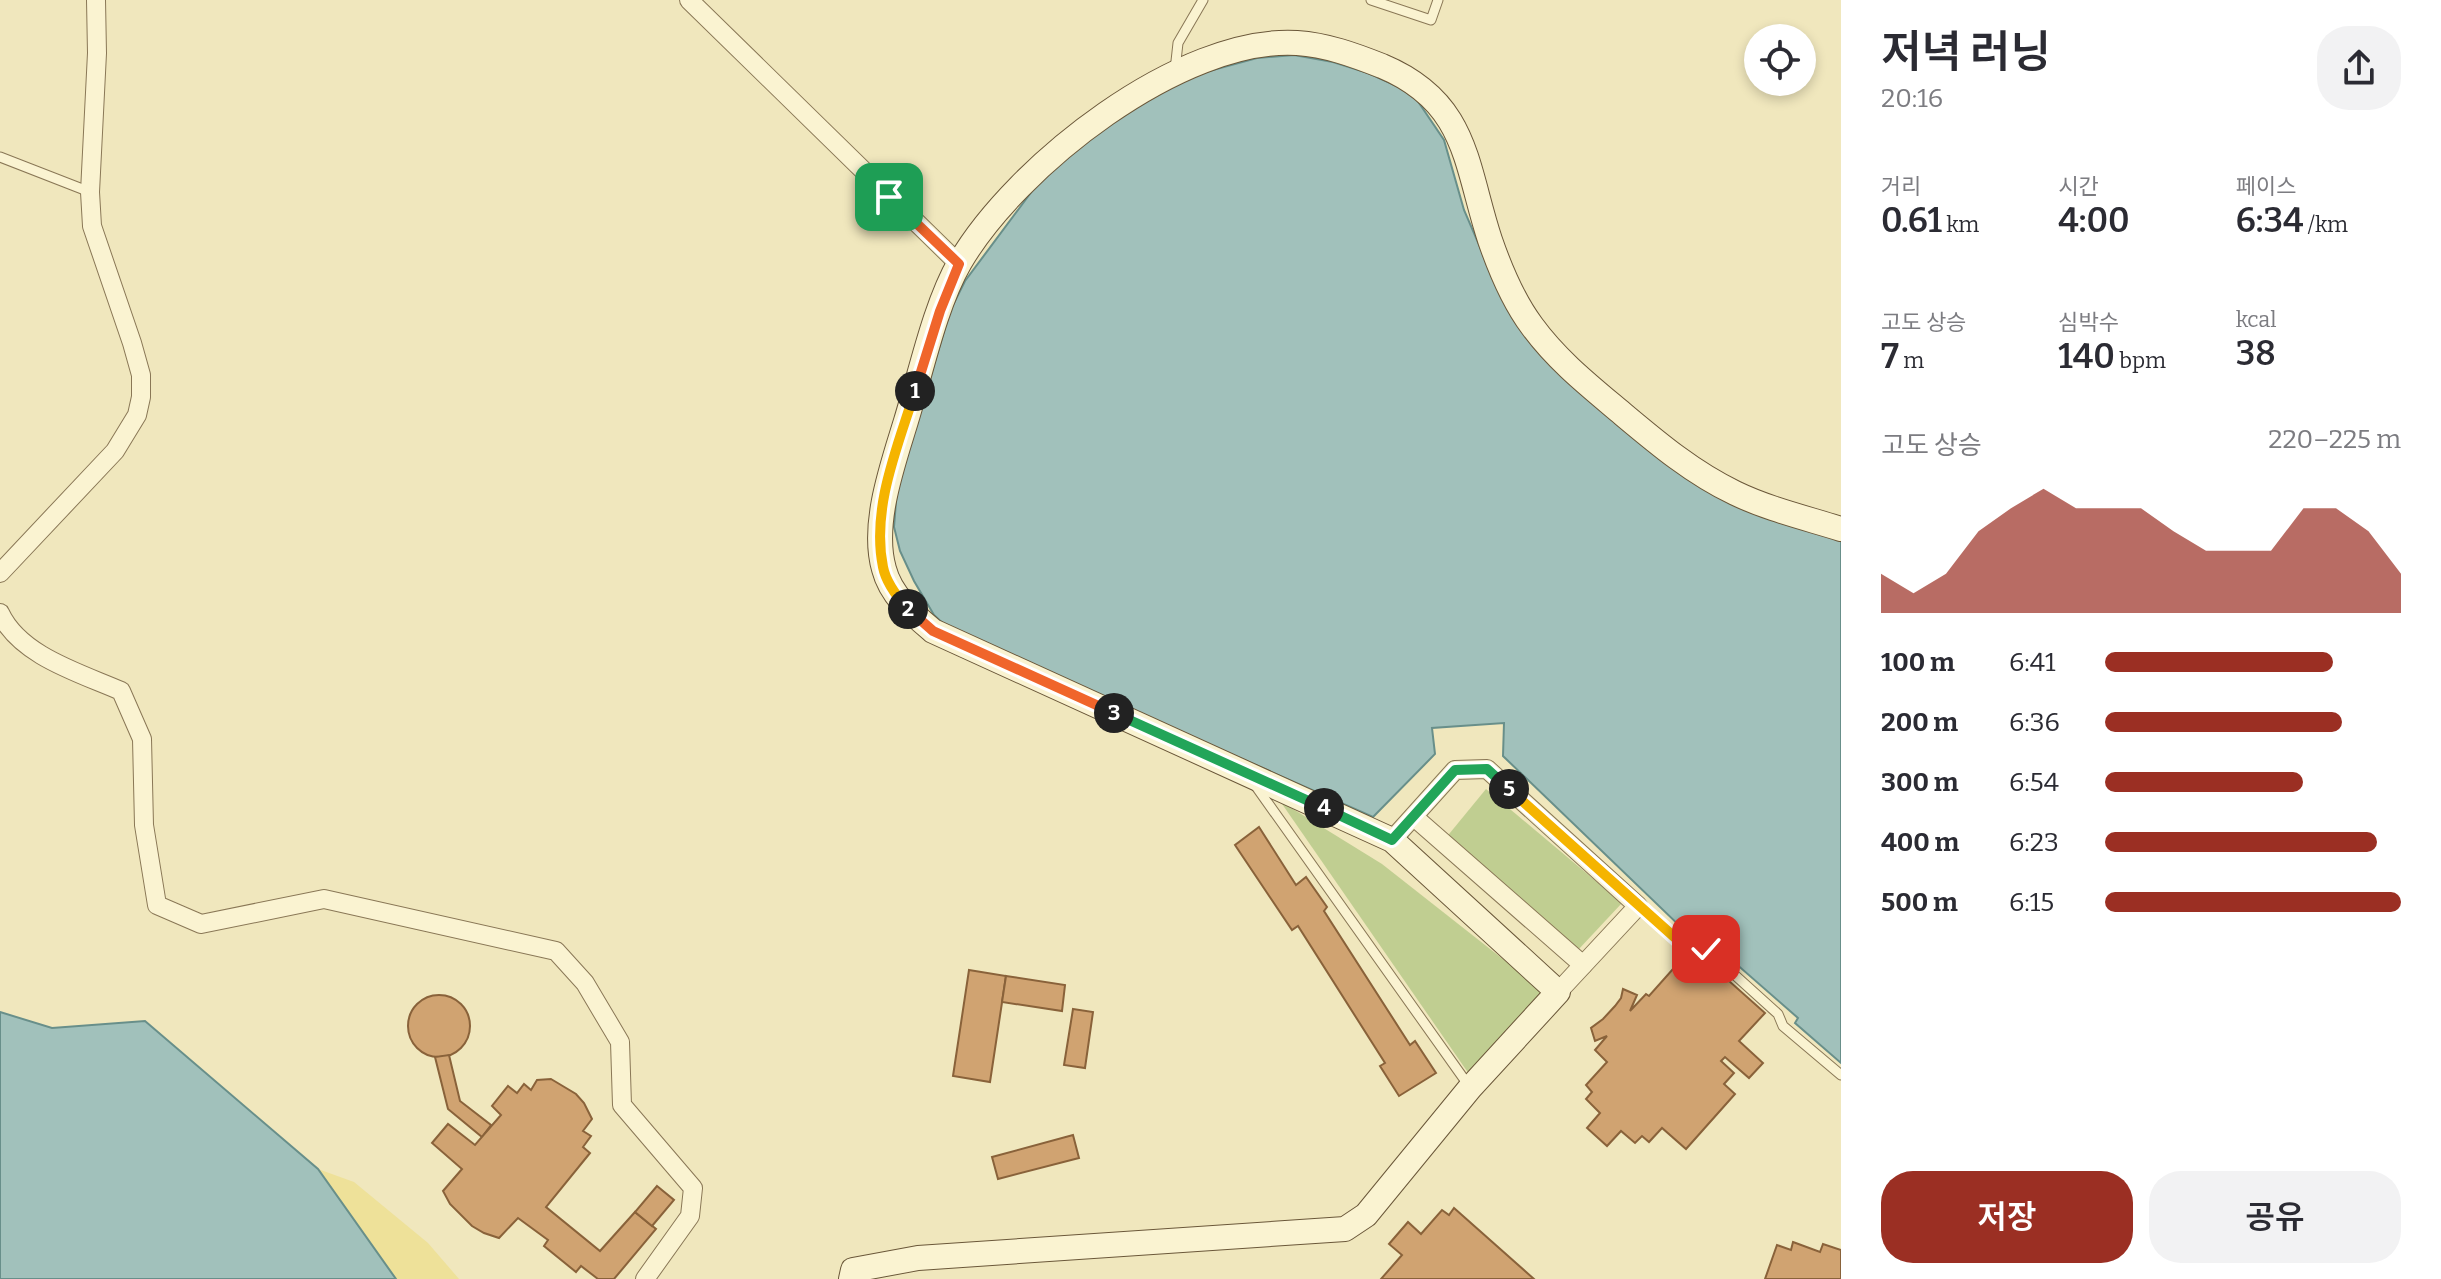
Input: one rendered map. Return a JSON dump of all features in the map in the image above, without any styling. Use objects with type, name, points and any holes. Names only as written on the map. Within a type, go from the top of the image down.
[{"type":"street","points":[[0,573],[115,451],[137,415],[141,375],[92,226],[90,192],[97,53],[96,0]]},
{"type":"street","points":[[689,0],[959,264]]},
{"type":"street","points":[[1558,992],[1392,840],[933,631],[912,614],[896,595],[883,569],[881,534],[885,488],[940,311],[959,264],[976,238],[1053,153],[1131,98],[1174,73],[1214,56],[1259,45],[1294,43],[1330,48],[1364,58],[1400,74],[1425,90],[1446,116],[1464,146],[1490,240],[1506,279],[1530,324],[1562,363],[1669,453],[1705,477],[1738,494],[1841,529]]},
{"type":"street","points":[[0,613],[21,641],[61,665],[121,691],[142,739],[144,825],[157,905],[201,924],[324,899],[556,951],[585,983],[620,1042],[622,1105],[693,1188],[690,1216],[645,1279]]},
{"type":"street","points":[[851,1279],[853,1270],[918,1258],[1345,1229],[1366,1215],[1470,1088],[1638,906],[1487,769],[1455,770],[1392,840]]},
{"type":"street","points":[[1414,817],[1583,965]]},
{"type":"lane","points":[[1174,73],[1178,43],[1203,0]]},
{"type":"lane","points":[[1371,0],[1431,20],[1438,0]]},
{"type":"lane","points":[[0,157],[90,192]]},
{"type":"lane","points":[[1246,772],[1470,1088]]},
{"type":"lane","points":[[1638,906],[1681,943],[1706,949],[1778,1014],[1783,1026],[1841,1075]]},
{"type":"green space","points":[[1486,789],[1622,903],[1578,950],[1445,839]]},
{"type":"green space","points":[[1280,801],[1382,864],[1546,993],[1469,1074]]},
{"type":"sand","points":[[318,1169],[354,1182],[428,1243],[459,1279],[394,1279]]},
{"type":"water","points":[[1294,55],[1333,62],[1368,73],[1399,87],[1417,100],[1444,140],[1464,210],[1502,298],[1653,450],[1841,538],[1841,1063],[1795,1023],[1798,1018],[1694,927],[1687,933],[1503,756],[1504,723],[1432,728],[1435,754],[1373,817],[949,629],[934,615],[914,581],[900,551],[894,527],[897,489],[950,311],[965,281],[1047,171],[1138,103],[1198,74],[1257,58]]},
{"type":"water","points":[[0,1012],[52,1028],[145,1021],[318,1169],[396,1279],[0,1279]]},
{"type":"building","points":[[1259,827],[1296,885],[1306,877],[1327,907],[1324,911],[1410,1045],[1415,1041],[1436,1073],[1399,1096],[1380,1066],[1385,1063],[1298,926],[1292,930],[1235,845]]},
{"type":"building","points":[[1701,956],[1765,1013],[1739,1041],[1763,1063],[1749,1078],[1725,1057],[1721,1061],[1734,1073],[1724,1084],[1735,1094],[1686,1149],[1662,1128],[1649,1142],[1642,1136],[1635,1143],[1621,1131],[1607,1146],[1587,1128],[1600,1113],[1586,1099],[1592,1092],[1586,1085],[1607,1062],[1595,1050],[1607,1036],[1595,1041],[1591,1028],[1615,1006],[1623,989],[1637,995],[1630,1011],[1646,994],[1649,996],[1673,969],[1682,978]]},
{"type":"building","points":[[969,970],[1006,976],[990,1082],[953,1076]]},
{"type":"building","points":[[1006,976],[1065,985],[1062,1011],[1002,1002]]},
{"type":"building","points":[[439,995],[451,997],[461,1004],[468,1014],[468,1038],[461,1048],[451,1055],[439,1057],[427,1055],[417,1048],[410,1038],[408,1026],[410,1014],[417,1004],[427,997]]},
{"type":"building","points":[[1073,1009],[1093,1012],[1085,1068],[1064,1065]]},
{"type":"building","points":[[449,1055],[460,1101],[491,1125],[482,1137],[448,1109],[435,1057]]},
{"type":"building","points":[[551,1079],[576,1094],[592,1119],[583,1131],[591,1136],[583,1147],[590,1153],[546,1207],[600,1251],[635,1212],[656,1229],[614,1279],[598,1279],[581,1266],[576,1272],[544,1246],[548,1240],[518,1218],[499,1238],[484,1233],[472,1226],[450,1204],[443,1191],[462,1169],[432,1143],[448,1124],[475,1145],[501,1115],[492,1106],[508,1086],[517,1093],[524,1084],[531,1090],[537,1080]]},
{"type":"building","points":[[1073,1135],[1079,1158],[998,1179],[992,1157]]},
{"type":"building","points":[[657,1186],[674,1200],[652,1226],[635,1212]]},
{"type":"building","points":[[1454,1208],[1534,1279],[1381,1279],[1402,1255],[1389,1244],[1408,1222],[1421,1234],[1442,1210],[1449,1215]]},
{"type":"building","points":[[1793,1242],[1820,1252],[1823,1244],[1841,1250],[1841,1279],[1765,1279],[1777,1245],[1791,1250]]},
{"type":"route","points":[[889,197],[959,264],[940,311],[885,488],[881,534],[883,569],[896,595],[912,614],[933,631],[1392,840],[1455,770],[1487,769],[1681,943],[1706,949]]}]
